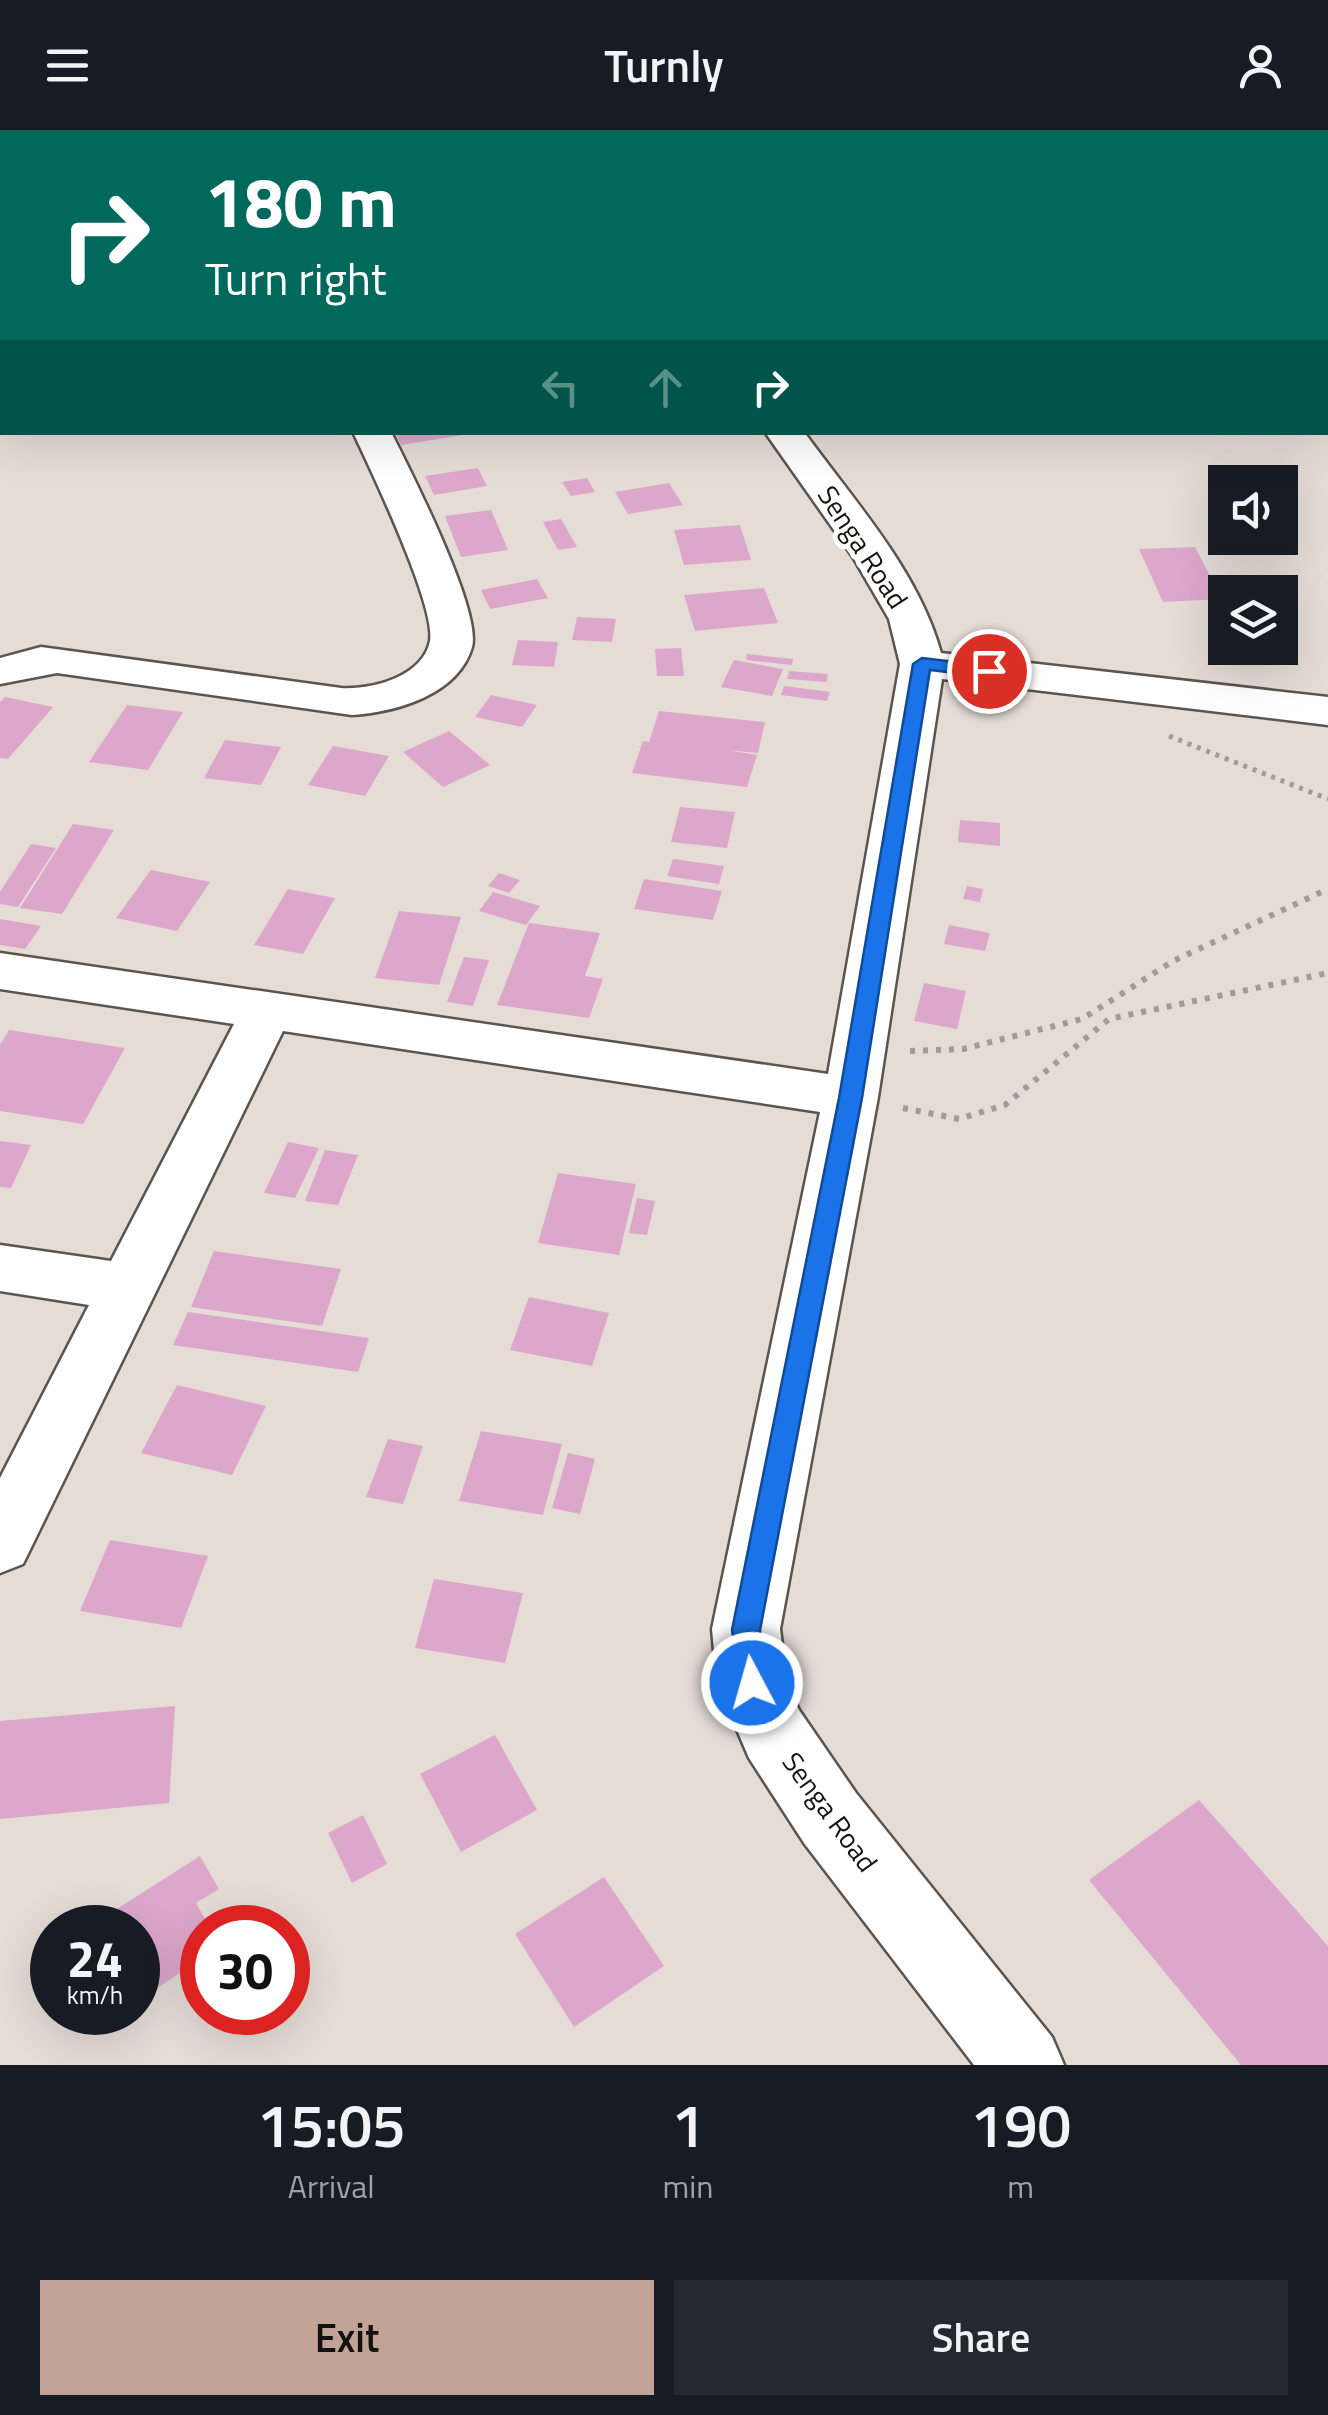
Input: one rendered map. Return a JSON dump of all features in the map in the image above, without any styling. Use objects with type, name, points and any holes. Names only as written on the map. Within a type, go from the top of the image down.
[{"type":"street","points":[[0,671],[57,660],[353,702],[392,694],[430,674],[446,658],[454,639],[452,628],[413,517],[373,435]]},
{"type":"street","name":"Senga Road","points":[[786,435],[873,556],[910,619],[922,664],[855,1075],[746,1630],[752,1683],[774,1734],[830,1818],[1024,2065]]},
{"type":"street","points":[[922,664],[1328,711]]},
{"type":"street","points":[[0,972],[266,1012],[855,1075]]},
{"type":"street","points":[[0,1544],[266,1012]]},
{"type":"street","points":[[0,1268],[128,1287]]},
{"type":"path","points":[[1158,732],[1328,800]]},
{"type":"path","points":[[855,1075],[1082,1019],[1173,961],[1328,888]]},
{"type":"path","points":[[855,1075],[959,1119],[1005,1105],[1109,1019],[1328,973]]},
{"type":"building","points":[[396,435],[463,435],[401,445]]},
{"type":"building","points":[[478,468],[487,486],[434,495],[425,476]]},
{"type":"building","points":[[587,478],[595,492],[571,496],[562,482]]},
{"type":"building","points":[[669,483],[683,505],[628,514],[615,492]]},
{"type":"building","points":[[491,510],[508,550],[461,557],[445,516]]},
{"type":"building","points":[[561,519],[577,547],[558,550],[543,522]]},
{"type":"building","points":[[740,525],[751,560],[684,565],[674,530]]},
{"type":"building","points":[[1195,547],[1210,575],[1208,600],[1163,602],[1139,549]]},
{"type":"building","points":[[537,579],[548,598],[490,609],[481,590]]},
{"type":"building","points":[[764,588],[778,623],[695,631],[684,595]]},
{"type":"building","points":[[577,617],[616,619],[612,642],[572,640]]},
{"type":"building","points":[[518,640],[558,642],[554,667],[512,665]]},
{"type":"building","points":[[681,648],[684,676],[657,676],[655,649]]},
{"type":"building","points":[[747,654],[793,659],[792,665],[746,660]]},
{"type":"building","points":[[734,660],[783,669],[772,696],[721,687]]},
{"type":"building","points":[[789,671],[828,674],[827,682],[787,679]]},
{"type":"building","points":[[784,686],[830,692],[827,701],[781,695]]},
{"type":"building","points":[[491,695],[537,705],[522,727],[475,717]]},
{"type":"building","points":[[5,697],[53,707],[8,759],[0,758],[0,702]]},
{"type":"building","points":[[127,705],[183,712],[148,770],[89,762]]},
{"type":"building","points":[[659,711],[765,722],[758,753],[726,750],[757,755],[747,787],[632,773],[643,741],[649,742]]},
{"type":"building","points":[[449,731],[490,765],[443,787],[403,752]]},
{"type":"building","points":[[225,740],[281,747],[261,785],[204,778]]},
{"type":"building","points":[[333,746],[389,756],[365,796],[308,785]]},
{"type":"building","points":[[680,807],[735,812],[727,848],[671,842]]},
{"type":"building","points":[[960,820],[1000,823],[1000,846],[958,842]]},
{"type":"building","points":[[73,824],[114,830],[62,914],[20,908]]},
{"type":"building","points":[[31,844],[56,848],[18,907],[0,904],[0,892]]},
{"type":"building","points":[[673,859],[724,866],[719,884],[667,876]]},
{"type":"building","points":[[151,870],[210,882],[177,931],[116,918]]},
{"type":"building","points":[[499,873],[520,880],[509,893],[488,886]]},
{"type":"building","points":[[644,879],[722,891],[713,920],[634,909]]},
{"type":"building","points":[[967,886],[983,889],[980,902],[963,899]]},
{"type":"building","points":[[288,889],[335,898],[303,954],[254,945]]},
{"type":"building","points":[[493,892],[540,906],[526,925],[479,911]]},
{"type":"building","points":[[399,911],[461,917],[439,985],[375,978]]},
{"type":"building","points":[[0,919],[41,926],[25,949],[0,945]]},
{"type":"building","points":[[529,923],[600,933],[585,976],[603,979],[589,1018],[497,1005]]},
{"type":"building","points":[[949,925],[990,933],[985,951],[944,944]]},
{"type":"building","points":[[464,957],[489,960],[473,1006],[447,1002]]},
{"type":"building","points":[[924,983],[966,991],[957,1029],[914,1021]]},
{"type":"building","points":[[9,1030],[125,1048],[83,1124],[0,1111],[0,1045]]},
{"type":"building","points":[[0,1141],[31,1145],[11,1188],[0,1187]]},
{"type":"building","points":[[288,1142],[319,1148],[295,1198],[264,1193]]},
{"type":"building","points":[[325,1150],[358,1155],[338,1205],[305,1201]]},
{"type":"building","points":[[558,1173],[636,1184],[619,1255],[538,1243]]},
{"type":"building","points":[[637,1198],[655,1201],[647,1235],[629,1233]]},
{"type":"building","points":[[214,1251],[341,1269],[322,1326],[191,1307]]},
{"type":"building","points":[[529,1297],[609,1313],[592,1366],[510,1350]]},
{"type":"building","points":[[188,1312],[369,1338],[358,1372],[173,1345]]},
{"type":"building","points":[[177,1385],[266,1406],[232,1475],[141,1453]]},
{"type":"building","points":[[481,1431],[562,1444],[543,1515],[459,1501]]},
{"type":"building","points":[[388,1439],[423,1446],[403,1504],[366,1497]]},
{"type":"building","points":[[568,1453],[595,1459],[580,1514],[552,1508]]},
{"type":"building","points":[[110,1540],[208,1556],[181,1628],[80,1611]]},
{"type":"building","points":[[434,1579],[523,1593],[505,1663],[415,1648]]},
{"type":"building","points":[[175,1706],[169,1803],[0,1819],[0,1721]]},
{"type":"building","points":[[495,1735],[537,1810],[461,1852],[420,1774]]},
{"type":"building","points":[[1199,1800],[1328,1946],[1328,2065],[1241,2065],[1089,1880]]},
{"type":"building","points":[[363,1815],[387,1864],[352,1883],[328,1833]]},
{"type":"building","points":[[200,1856],[219,1889],[197,1905],[180,1905],[180,1973],[160,1986],[160,1905],[123,1905]]},
{"type":"building","points":[[604,1877],[664,1966],[574,2027],[515,1934]]},
{"type":"route","points":[[752,1683],[746,1630],[851,1098],[922,664],[989,671]]}]
